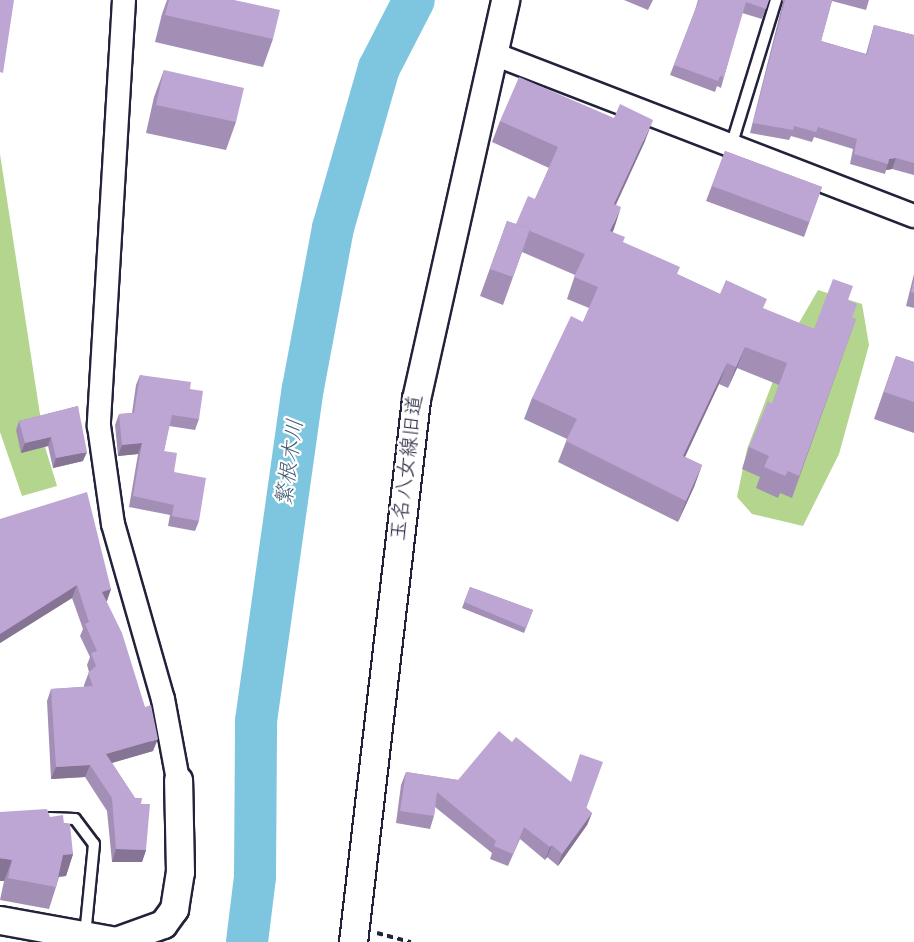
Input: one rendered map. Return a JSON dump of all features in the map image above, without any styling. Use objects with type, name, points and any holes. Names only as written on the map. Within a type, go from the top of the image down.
[{"type":"street","points":[[0,920],[116,941],[163,924],[174,909],[180,872],[178,780],[163,699],[113,524],[99,426],[124,0]]},
{"type":"street","name":"玉名八女線旧道","points":[[355,936],[416,399],[505,0]]},
{"type":"street","points":[[494,54],[732,143],[914,216]]},
{"type":"lane","points":[[732,143],[776,0]]},
{"type":"lane","points":[[32,818],[75,819],[93,844],[84,936]]},
{"type":"path","points":[[355,936],[411,942]]},
{"type":"green space","points":[[0,154],[45,447],[57,486],[22,496],[0,432]]},
{"type":"green space","points":[[818,290],[862,304],[869,345],[839,454],[803,526],[752,514],[737,497],[747,449],[788,342]]},
{"type":"building","points":[[0,0],[14,0],[3,73],[0,72]]},
{"type":"building","points":[[169,0],[234,0],[280,10],[273,39],[165,15]]},
{"type":"building","points":[[699,0],[769,0],[766,9],[746,2],[724,77],[720,76],[718,81],[674,65]]},
{"type":"building","points":[[785,0],[832,0],[821,41],[867,55],[874,25],[914,35],[914,163],[896,158],[889,159],[888,164],[854,154],[857,139],[818,127],[816,132],[794,126],[793,130],[753,123]]},
{"type":"building","points":[[164,70],[244,88],[236,122],[156,105]]},
{"type":"building","points":[[519,77],[614,118],[620,104],[653,120],[614,204],[621,207],[610,231],[625,237],[623,242],[680,267],[677,274],[720,294],[726,280],[767,299],[763,308],[814,329],[833,279],[853,286],[848,300],[857,304],[852,318],[856,319],[799,476],[788,471],[785,476],[764,467],[769,456],[749,447],[768,401],[772,404],[787,363],[745,347],[736,367],[727,363],[683,456],[702,465],[686,501],[566,441],[577,419],[532,398],[571,316],[583,322],[598,287],[574,277],[585,254],[516,224],[528,196],[535,199],[558,147],[500,121]]},
{"type":"building","points":[[725,151],[822,187],[809,222],[712,186]]},
{"type":"building","points":[[507,221],[530,229],[513,277],[490,269]]},
{"type":"building","points":[[896,356],[914,362],[914,402],[884,392]]},
{"type":"building","points":[[140,375],[191,382],[190,389],[203,391],[199,419],[172,415],[164,451],[177,453],[174,472],[206,478],[199,521],[172,516],[174,505],[133,496],[142,443],[122,445],[119,414],[134,413]]},
{"type":"building","points":[[78,406],[87,452],[56,458],[51,437],[25,443],[19,421]]},
{"type":"building","points":[[87,492],[111,589],[102,592],[122,633],[145,707],[151,705],[158,739],[106,754],[135,798],[142,798],[141,804],[150,804],[146,850],[116,849],[112,798],[90,765],[56,767],[51,689],[93,686],[88,673],[96,666],[91,653],[97,651],[85,624],[89,622],[77,585],[0,634],[0,519]]},
{"type":"building","points":[[470,587],[533,610],[526,628],[464,602]]},
{"type":"building","points":[[499,731],[512,742],[516,737],[571,782],[580,754],[603,762],[586,809],[592,813],[562,854],[524,827],[513,854],[494,846],[496,841],[437,792],[434,816],[400,811],[406,772],[458,780]]},
{"type":"building","points":[[47,809],[50,817],[63,815],[64,824],[70,824],[73,854],[63,855],[56,887],[8,878],[12,860],[0,858],[0,812]]},
{"type":"waterway","name":"繁根木川","points":[[247,942],[255,877],[256,721],[303,388],[333,228],[379,68],[414,0]]}]
